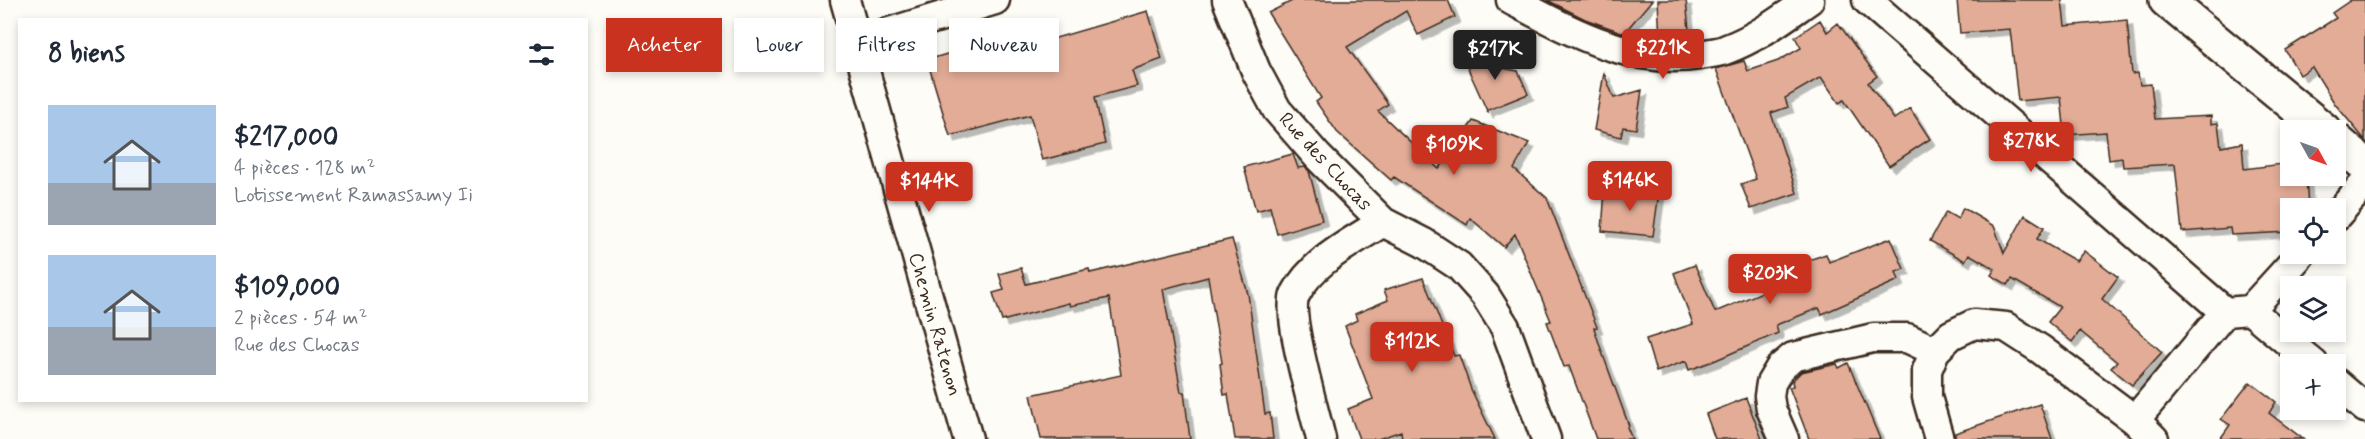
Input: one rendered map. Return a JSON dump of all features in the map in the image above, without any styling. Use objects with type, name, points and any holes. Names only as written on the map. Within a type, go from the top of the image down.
[{"type":"street","name":"Chemin Ratenon","points":[[845,0],[850,18]]},
{"type":"street","points":[[936,18],[995,0]]},
{"type":"street","name":"Rue des Chocas","points":[[1227,0],[1256,71],[1277,110],[1318,157],[1383,222],[1424,243],[1459,266],[1485,295],[1505,327],[1546,439]]},
{"type":"street","points":[[1511,0],[1564,28],[1616,50],[1677,58],[1725,50],[1769,28],[1809,0]]},
{"type":"street","points":[[1868,0],[2237,311],[2299,354]]},
{"type":"street","points":[[2166,0],[2312,120]]},
{"type":"street","name":"Chemin Ratenon","points":[[865,72],[968,439]]},
{"type":"street","points":[[2346,149],[2365,165]]},
{"type":"street","points":[[2346,205],[2365,183]]},
{"type":"street","name":"Rue des Chocas","points":[[1321,439],[1296,328],[1294,297],[1312,272],[1331,255],[1383,222]]},
{"type":"street","points":[[1939,439],[1927,397],[1927,370],[1935,351],[1951,335],[1974,324],[2006,327],[2040,349],[2145,429],[2237,311],[2290,264]]},
{"type":"street","points":[[1784,439],[1771,409],[1769,396],[1771,383],[1780,368],[1792,357],[1873,338],[1907,338],[1935,351]]},
{"type":"street","points":[[2346,392],[2365,408]]},
{"type":"building","points":[[1294,0],[1448,0],[1455,17],[1418,35],[1406,11],[1347,47],[1388,104],[1378,111],[1439,169],[1473,121],[1529,143],[1514,169],[1547,198],[1597,327],[1594,328],[1632,439],[1596,439],[1569,366],[1564,367],[1547,322],[1551,321],[1515,234],[1504,247],[1470,218],[1467,225],[1394,177],[1391,180],[1337,132],[1316,102],[1321,98],[1268,13]]},
{"type":"building","points":[[1547,0],[1652,0],[1624,33],[1585,19]]},
{"type":"building","points":[[1658,0],[1686,0],[1690,39],[1660,40]]},
{"type":"building","points":[[1957,0],[2062,0],[2065,26],[2127,20],[2132,74],[2138,73],[2140,85],[2151,84],[2155,119],[2211,116],[2211,124],[2218,123],[2221,147],[2242,143],[2244,169],[2280,164],[2280,186],[2307,186],[2307,198],[2280,198],[2280,233],[2231,235],[2230,228],[2182,232],[2175,164],[2123,167],[2122,158],[2109,160],[2106,132],[2065,135],[2061,97],[2018,101],[2010,29],[1960,33]]},
{"type":"building","points":[[2351,0],[2365,0],[2365,140],[2335,104],[2312,67],[2300,75],[2285,50],[2336,18],[2332,13]]},
{"type":"building","points":[[1148,11],[1162,59],[1132,70],[1137,86],[1095,97],[1105,144],[1042,160],[1030,115],[950,136],[931,72],[937,72],[937,57],[949,53],[949,72],[1059,72],[1059,37]]},
{"type":"building","points":[[1820,20],[1827,32],[1838,23],[1877,76],[1868,83],[1894,119],[1910,108],[1930,139],[1889,166],[1844,100],[1839,103],[1821,77],[1785,98],[1788,107],[1771,113],[1797,193],[1751,209],[1741,184],[1756,179],[1716,69],[1744,61],[1748,71],[1778,61],[1801,48],[1795,37]]},
{"type":"building","points":[[1492,49],[1491,66],[1518,71],[1528,94],[1488,110],[1488,113],[1464,60]]},
{"type":"building","points":[[1604,73],[1614,98],[1642,90],[1636,129],[1623,127],[1621,137],[1594,130]]},
{"type":"building","points":[[1293,154],[1298,168],[1305,167],[1309,171],[1322,220],[1277,234],[1270,207],[1256,211],[1244,167]]},
{"type":"building","points":[[1605,189],[1659,192],[1653,236],[1602,231]]},
{"type":"building","points":[[1963,208],[1994,226],[2004,253],[2025,215],[2044,227],[2037,239],[2076,261],[2084,251],[2118,277],[2102,299],[2162,352],[2132,385],[2111,368],[2117,362],[2080,331],[2072,342],[2048,322],[2060,307],[2012,279],[2008,285],[1991,275],[1995,269],[1969,254],[1965,261],[1930,241],[1946,212],[1958,219]]},
{"type":"building","points":[[1891,238],[1904,269],[1896,272],[1899,280],[1822,314],[1819,308],[1776,325],[1778,333],[1716,360],[1689,370],[1686,361],[1656,372],[1646,339],[1693,324],[1674,273],[1695,265],[1715,312],[1793,279],[1789,267],[1826,254],[1829,262]]},
{"type":"building","points":[[1232,239],[1248,294],[1265,414],[1270,413],[1273,439],[1235,439],[1228,394],[1224,395],[1220,364],[1222,363],[1208,277],[1163,289],[1181,392],[1184,392],[1190,439],[1041,439],[1031,395],[1121,375],[1109,298],[1070,306],[1069,303],[1002,321],[993,293],[1004,290],[999,274],[1021,268],[1026,284],[1089,269],[1090,273]]},
{"type":"building","points":[[1423,278],[1454,356],[1459,355],[1471,389],[1495,439],[1402,439],[1401,431],[1378,439],[1359,439],[1348,409],[1373,399],[1345,326],[1357,320],[1355,314],[1388,300],[1384,290]]},
{"type":"building","points":[[1848,363],[1880,439],[1809,439],[1789,387],[1793,386],[1792,381],[1801,372],[1837,364],[1839,368]]},
{"type":"building","points":[[2250,382],[2276,402],[2269,413],[2303,439],[2220,439],[2230,425],[2221,419]]},
{"type":"building","points":[[1746,398],[1762,439],[1715,439],[1706,414]]},
{"type":"building","points":[[2040,404],[2052,439],[1955,439],[1955,433]]}]
